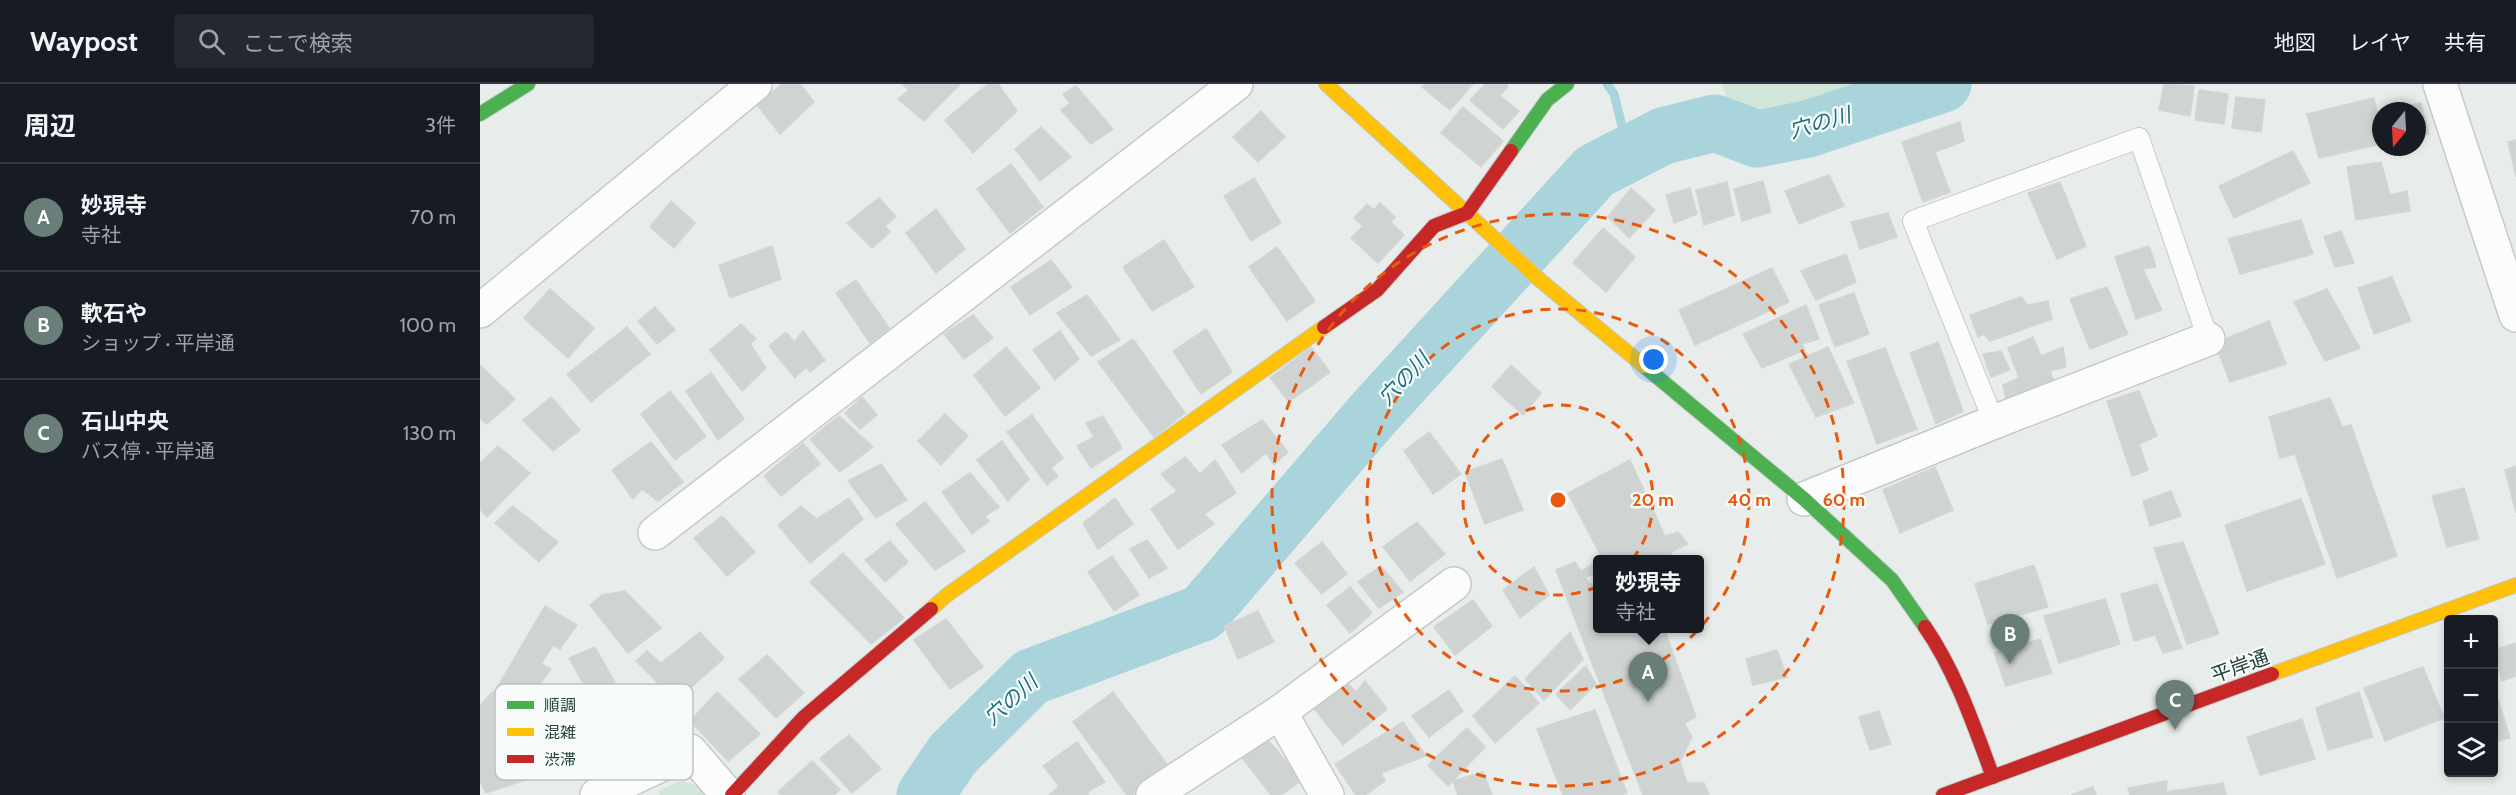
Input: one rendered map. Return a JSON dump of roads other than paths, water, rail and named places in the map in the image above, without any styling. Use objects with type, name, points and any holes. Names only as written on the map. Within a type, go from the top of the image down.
[{"type":"street","points":[[480,114],[528,84]]},
{"type":"street","points":[[480,311],[755,84]]},
{"type":"street","points":[[656,533],[1236,84]]},
{"type":"street","points":[[1326,84],[1541,281],[1804,499],[1892,580],[1940,649],[1968,711],[1993,777]]},
{"type":"street","points":[[693,754],[730,795],[804,717],[947,596],[1377,290],[1434,226],[1467,213],[1547,100],[1567,84]]},
{"type":"street","points":[[2440,84],[2516,315]]},
{"type":"street","points":[[1804,499],[2208,339]]},
{"type":"street","points":[[1153,795],[1280,712],[1454,584]]},
{"type":"street","name":"平岸通","points":[[1943,795],[2516,585]]},
{"type":"street","points":[[1280,712],[1327,795]]},
{"type":"street","points":[[597,795],[629,780]]},
{"type":"lane","points":[[1994,422],[1913,221],[2139,138],[2208,339]]},
{"type":"waterway","points":[[1607,84],[1614,94],[1629,154]]},
{"type":"waterway","name":"穴の川","points":[[925,795],[953,754],[1031,677],[1202,613],[1373,414],[1595,171],[1663,136],[1715,123],[1757,139],[1808,129],[1943,84]]},
{"type":"place","name":"軟石や","points":[[2010,664]]},
{"type":"place","name":"妙現寺","points":[[1648,702]]},
{"type":"place","name":"石山中央","points":[[2175,730]]}]
